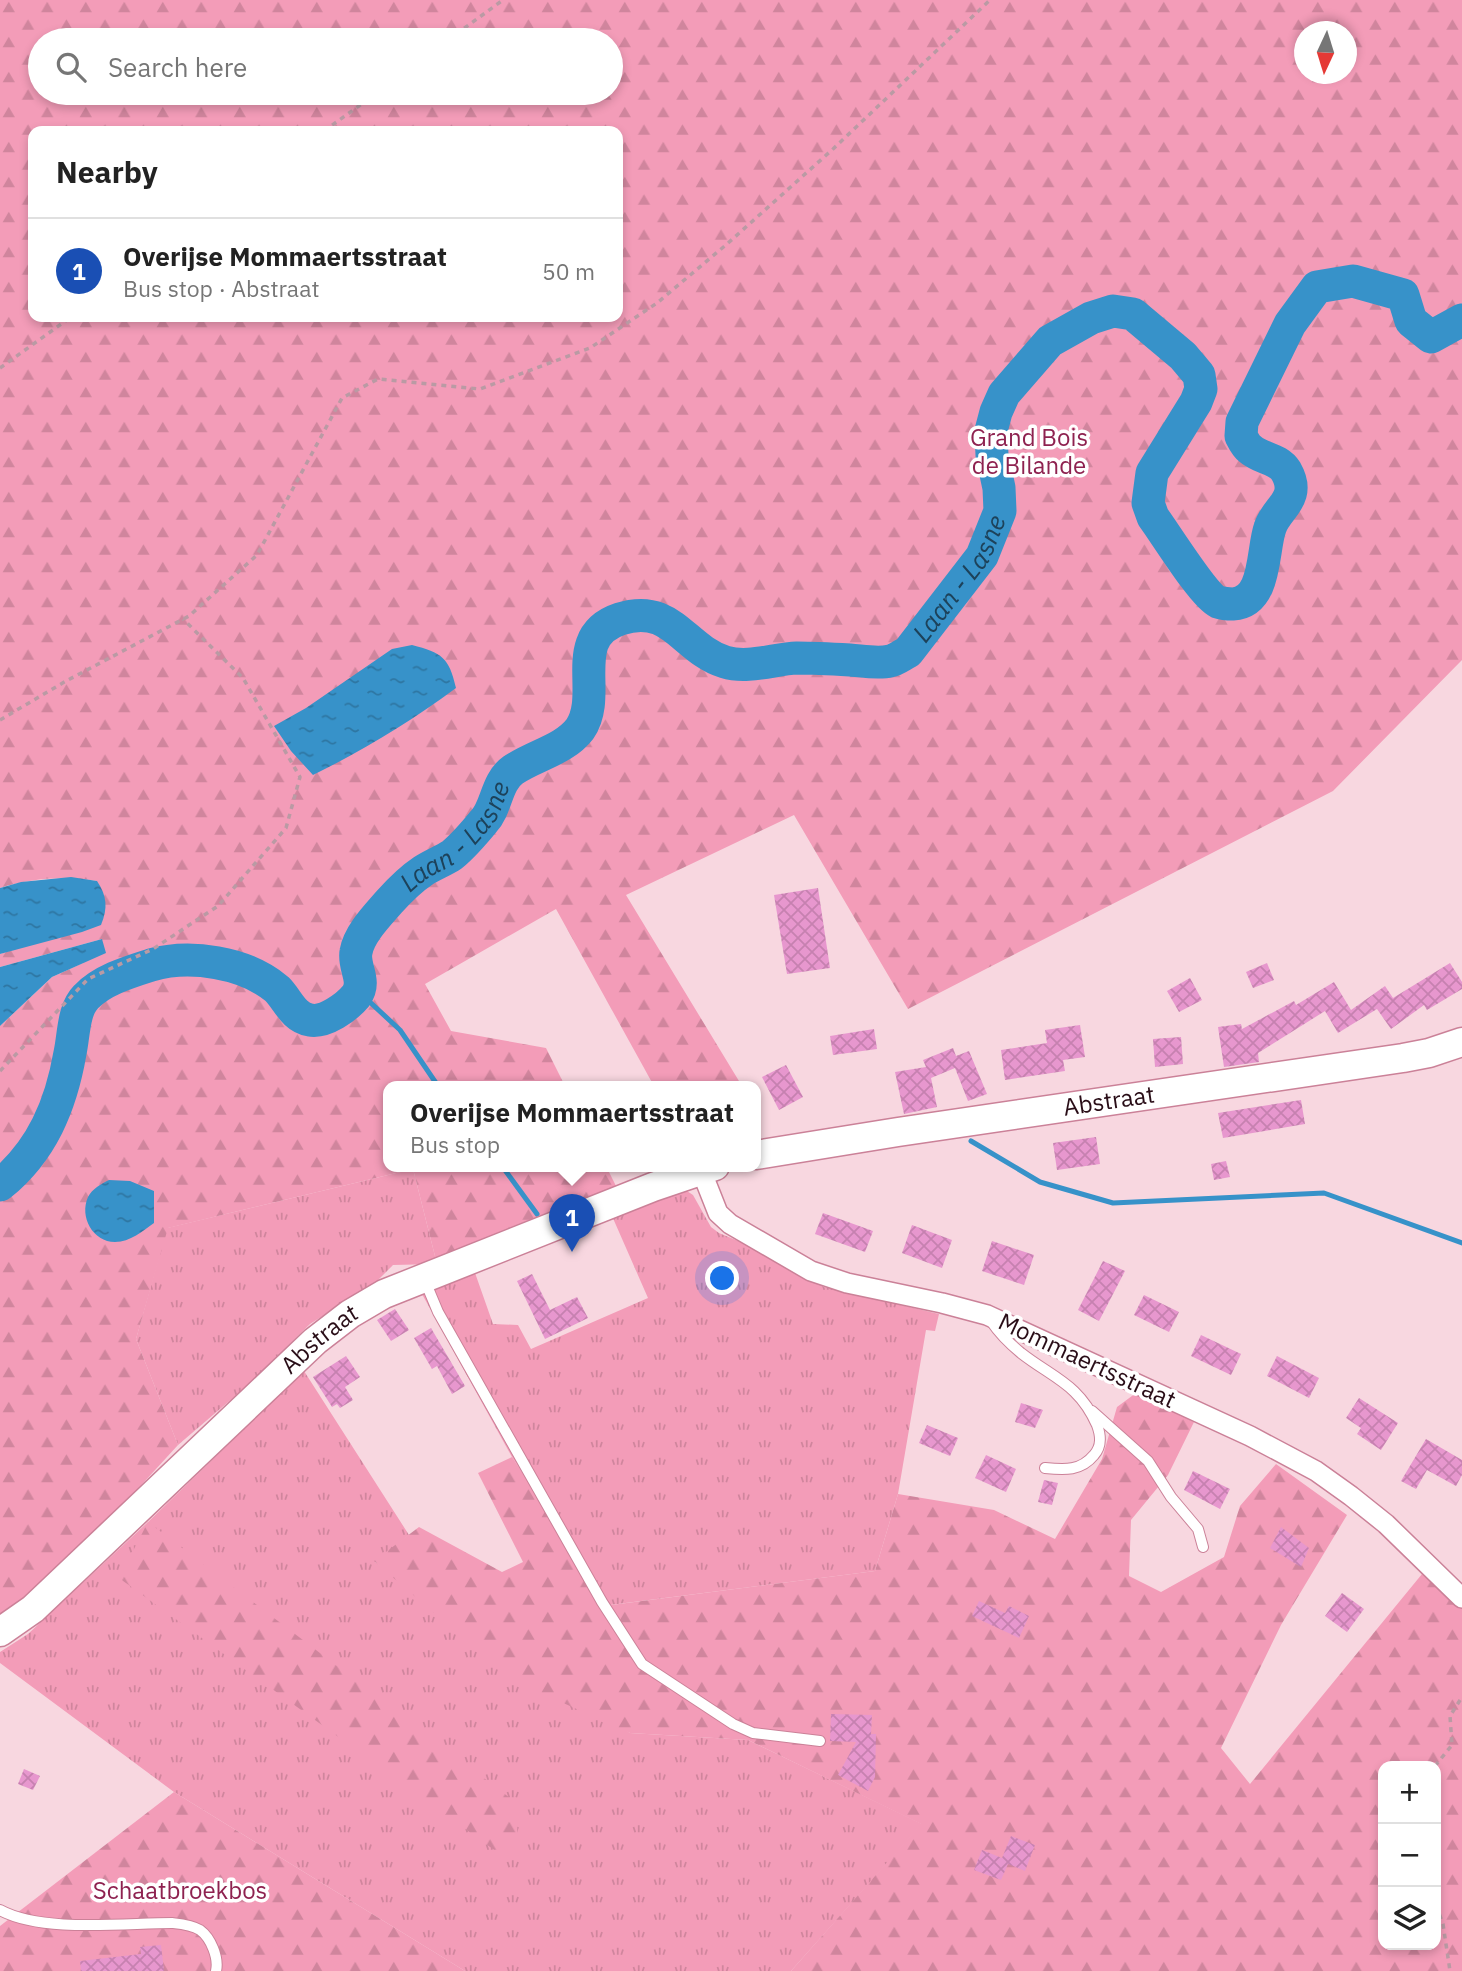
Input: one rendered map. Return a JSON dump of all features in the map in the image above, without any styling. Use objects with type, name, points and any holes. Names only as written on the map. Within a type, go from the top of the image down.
[{"type":"street","name":"Abstraat","points":[[761,1154],[1391,1060],[1429,1053],[1462,1042]]},
{"type":"street","name":"Abstraat","points":[[0,1632],[33,1609],[315,1341],[350,1314],[424,1277],[697,1172]]},
{"type":"street","name":"Mommaertsstraat","points":[[709,1172],[718,1213],[730,1224],[811,1271],[846,1283],[987,1315],[1250,1436],[1316,1472],[1352,1496],[1386,1524],[1462,1598]]},
{"type":"lane","points":[[424,1277],[438,1312],[602,1602],[642,1664],[743,1728],[770,1735],[820,1741]]},
{"type":"lane","points":[[987,1315],[997,1330],[1020,1352],[1068,1384],[1089,1408],[1148,1461],[1171,1497],[1198,1529],[1203,1547]]},
{"type":"lane","points":[[1045,1468],[1068,1470],[1085,1465],[1097,1452],[1101,1436],[1089,1408]]},
{"type":"lane","points":[[0,1910],[41,1922],[185,1925],[200,1930],[210,1942],[218,1964],[216,1971]]},
{"type":"path","points":[[464,28],[503,0]]},
{"type":"path","points":[[0,720],[183,618],[257,555],[342,398],[378,379],[480,388],[590,348],[657,303],[727,244],[833,149],[990,0]]},
{"type":"path","points":[[331,126],[360,105]]},
{"type":"path","points":[[0,368],[64,322]]},
{"type":"path","points":[[0,1071],[88,979],[153,949],[218,906],[286,828],[300,777],[243,678],[183,618]]},
{"type":"path","points":[[1439,1761],[1452,1745],[1450,1716],[1462,1697]]},
{"type":"path","points":[[1441,1919],[1450,1971]]},
{"type":"green space","name":"Grand Bois de Bilande","points":[[0,0],[1462,0],[1462,660],[1333,791],[908,1009],[794,815],[626,895],[739,1081],[651,1081],[556,909],[425,984],[451,1031],[546,1048],[562,1081],[383,1081],[383,1172],[401,1172],[168,1228],[136,1339],[178,1445],[89,1542],[0,1619],[0,1026],[52,977],[83,963],[102,939],[0,967],[0,954],[24,946],[97,881],[48,879],[0,888]]},
{"type":"green space","points":[[400,1172],[414,1172],[437,1264],[393,1265],[376,1282],[310,1324],[248,1385],[178,1445],[136,1339],[167,1228]]},
{"type":"green space","name":"Grand Bois de Bilande","points":[[414,1172],[609,1172],[619,1192],[437,1264]]},
{"type":"green space","points":[[684,1189],[693,1195],[711,1227],[719,1233],[824,1287],[939,1314],[935,1331],[926,1330],[898,1494],[875,1571],[610,1605],[512,1457],[422,1294],[474,1270],[493,1324],[518,1325],[531,1349],[648,1298],[612,1216]]},
{"type":"green space","points":[[304,1371],[409,1535],[375,1562],[630,1733],[748,1740],[922,1824],[791,1971],[465,1971],[174,1792],[0,1663],[0,1652],[28,1634]]},
{"type":"green space","points":[[1136,1393],[1194,1422],[1168,1475],[1131,1520],[1129,1576],[1161,1592],[1224,1557],[1240,1506],[1276,1464],[1347,1515],[1281,1625],[1221,1748],[1250,1784],[1422,1574],[1462,1607],[1462,1971],[791,1971],[921,1824],[748,1740],[630,1733],[510,1679],[374,1561],[419,1527],[502,1572],[523,1562],[478,1473],[512,1457],[611,1605],[875,1571],[898,1494],[994,1510],[1055,1539],[1102,1459],[1117,1407]]},
{"type":"green space","points":[[148,1522],[518,1804],[517,1836],[497,1852],[119,1578]]},
{"type":"green space","name":"Schaatbroekbos","points":[[174,1792],[465,1971],[0,1971],[0,1926]]},
{"type":"water","points":[[412,645],[443,658],[456,688],[386,735],[313,775],[291,751],[274,726],[306,708],[392,649]]},
{"type":"water","points":[[71,877],[97,881],[105,902],[101,925],[0,954],[0,888],[21,882]]},
{"type":"water","points":[[102,939],[106,953],[52,977],[0,1026],[0,967]]},
{"type":"water","points":[[109,1180],[130,1181],[154,1191],[154,1223],[121,1242],[107,1241],[94,1233],[85,1212],[90,1194]]},
{"type":"building","points":[[818,888],[830,968],[787,974],[774,895]]},
{"type":"building","points":[[1267,963],[1274,980],[1253,988],[1246,972]]},
{"type":"building","points":[[1450,963],[1462,982],[1462,989],[1427,1010],[1424,1005],[1391,1029],[1377,1009],[1338,1033],[1325,1011],[1258,1053],[1259,1062],[1224,1067],[1218,1027],[1241,1024],[1242,1029],[1294,1001],[1296,1005],[1334,982],[1351,1010],[1385,986],[1393,998]]},
{"type":"building","points":[[1190,978],[1202,1000],[1179,1012],[1167,991]]},
{"type":"building","points":[[1080,1025],[1085,1057],[1063,1060],[1065,1071],[1005,1080],[1001,1050],[1047,1043],[1045,1030]]},
{"type":"building","points":[[874,1029],[877,1049],[833,1055],[830,1036]]},
{"type":"building","points":[[1181,1037],[1183,1064],[1155,1067],[1153,1039]]},
{"type":"building","points":[[953,1048],[956,1056],[969,1051],[987,1094],[968,1101],[955,1068],[931,1078],[937,1107],[904,1114],[895,1072],[926,1067],[923,1060]]},
{"type":"building","points":[[786,1065],[803,1097],[779,1110],[762,1077]]},
{"type":"building","points":[[1301,1100],[1305,1124],[1223,1138],[1218,1113]]},
{"type":"building","points":[[1096,1137],[1100,1164],[1057,1170],[1053,1143]]},
{"type":"building","points":[[1226,1161],[1230,1177],[1214,1180],[1211,1164]]},
{"type":"building","points":[[823,1213],[873,1231],[865,1252],[815,1234]]},
{"type":"building","points":[[912,1225],[952,1240],[942,1268],[902,1253]]},
{"type":"building","points":[[992,1241],[1034,1255],[1024,1285],[982,1271]]},
{"type":"building","points":[[1103,1261],[1125,1271],[1099,1321],[1078,1310]]},
{"type":"building","points":[[532,1274],[550,1310],[577,1297],[588,1318],[545,1339],[517,1281]]},
{"type":"building","points":[[1144,1295],[1179,1312],[1169,1332],[1134,1315]]},
{"type":"building","points":[[395,1309],[409,1330],[391,1341],[377,1320]]},
{"type":"building","points":[[431,1328],[465,1386],[452,1394],[437,1366],[432,1369],[414,1338]]},
{"type":"building","points":[[1201,1335],[1241,1354],[1231,1375],[1191,1356]]},
{"type":"building","points":[[346,1356],[360,1377],[345,1387],[353,1400],[340,1408],[337,1404],[332,1407],[313,1377]]},
{"type":"building","points":[[1277,1356],[1319,1378],[1309,1398],[1267,1376]]},
{"type":"building","points":[[1359,1398],[1398,1423],[1381,1450],[1357,1434],[1361,1428],[1346,1418]]},
{"type":"building","points":[[1021,1403],[1043,1410],[1035,1428],[1015,1422]]},
{"type":"building","points":[[927,1425],[958,1438],[950,1456],[919,1443]]},
{"type":"building","points":[[1426,1439],[1462,1460],[1462,1475],[1456,1486],[1427,1470],[1416,1489],[1401,1481]]},
{"type":"building","points":[[986,1455],[1016,1469],[1006,1492],[975,1478]]},
{"type":"building","points":[[1193,1471],[1230,1489],[1220,1509],[1184,1490]]},
{"type":"building","points":[[1044,1480],[1058,1483],[1052,1505],[1038,1502]]},
{"type":"building","points":[[1281,1527],[1309,1548],[1301,1567],[1270,1548]]},
{"type":"building","points":[[1342,1593],[1364,1609],[1347,1632],[1325,1616]]},
{"type":"building","points":[[979,1601],[1005,1613],[1009,1606],[1029,1616],[1019,1638],[972,1616]]},
{"type":"building","points":[[831,1714],[872,1715],[871,1734],[876,1734],[875,1777],[868,1791],[838,1775],[856,1742],[830,1741]]},
{"type":"building","points":[[24,1769],[40,1776],[33,1790],[18,1784]]},
{"type":"building","points":[[1011,1836],[1035,1845],[1025,1871],[1008,1864],[1001,1880],[974,1870],[982,1850],[1002,1858]]},
{"type":"building","points":[[161,1945],[164,1971],[81,1971],[80,1961],[141,1954],[140,1947]]},
{"type":"waterway","name":"Laan - Lasne","points":[[0,1185],[27,1157],[47,1126],[61,1091],[79,1009],[92,991],[108,981],[151,965],[183,960],[200,961],[233,967],[264,980],[277,989],[295,1012],[310,1020],[329,1017],[352,1000],[360,985],[356,952],[374,919],[414,878],[452,855],[469,839],[492,809],[507,775],[566,742],[580,729],[589,700],[590,652],[594,639],[604,627],[620,619],[638,615],[652,617],[676,629],[711,656],[734,664],[797,658],[881,662],[908,652],[982,556],[1000,511],[991,431],[996,412],[1004,394],[1050,341],[1091,318],[1113,311],[1133,314],[1183,356],[1199,375],[1201,389],[1196,402],[1152,473],[1148,503],[1153,517],[1203,588],[1218,602],[1233,604],[1244,601],[1258,585],[1270,528],[1290,496],[1291,489],[1283,467],[1246,445],[1241,436],[1242,422],[1290,324],[1317,287],[1353,281],[1403,295],[1411,321],[1431,337],[1462,320]]},
{"type":"waterway","points":[[358,991],[400,1030],[435,1081]]},
{"type":"waterway","points":[[971,1141],[1040,1182],[1113,1203],[1324,1193],[1462,1243]]},
{"type":"waterway","points":[[506,1172],[537,1214]]},
{"type":"place","name":"Overijse Mommaertsstraat","points":[[572,1252]]}]
